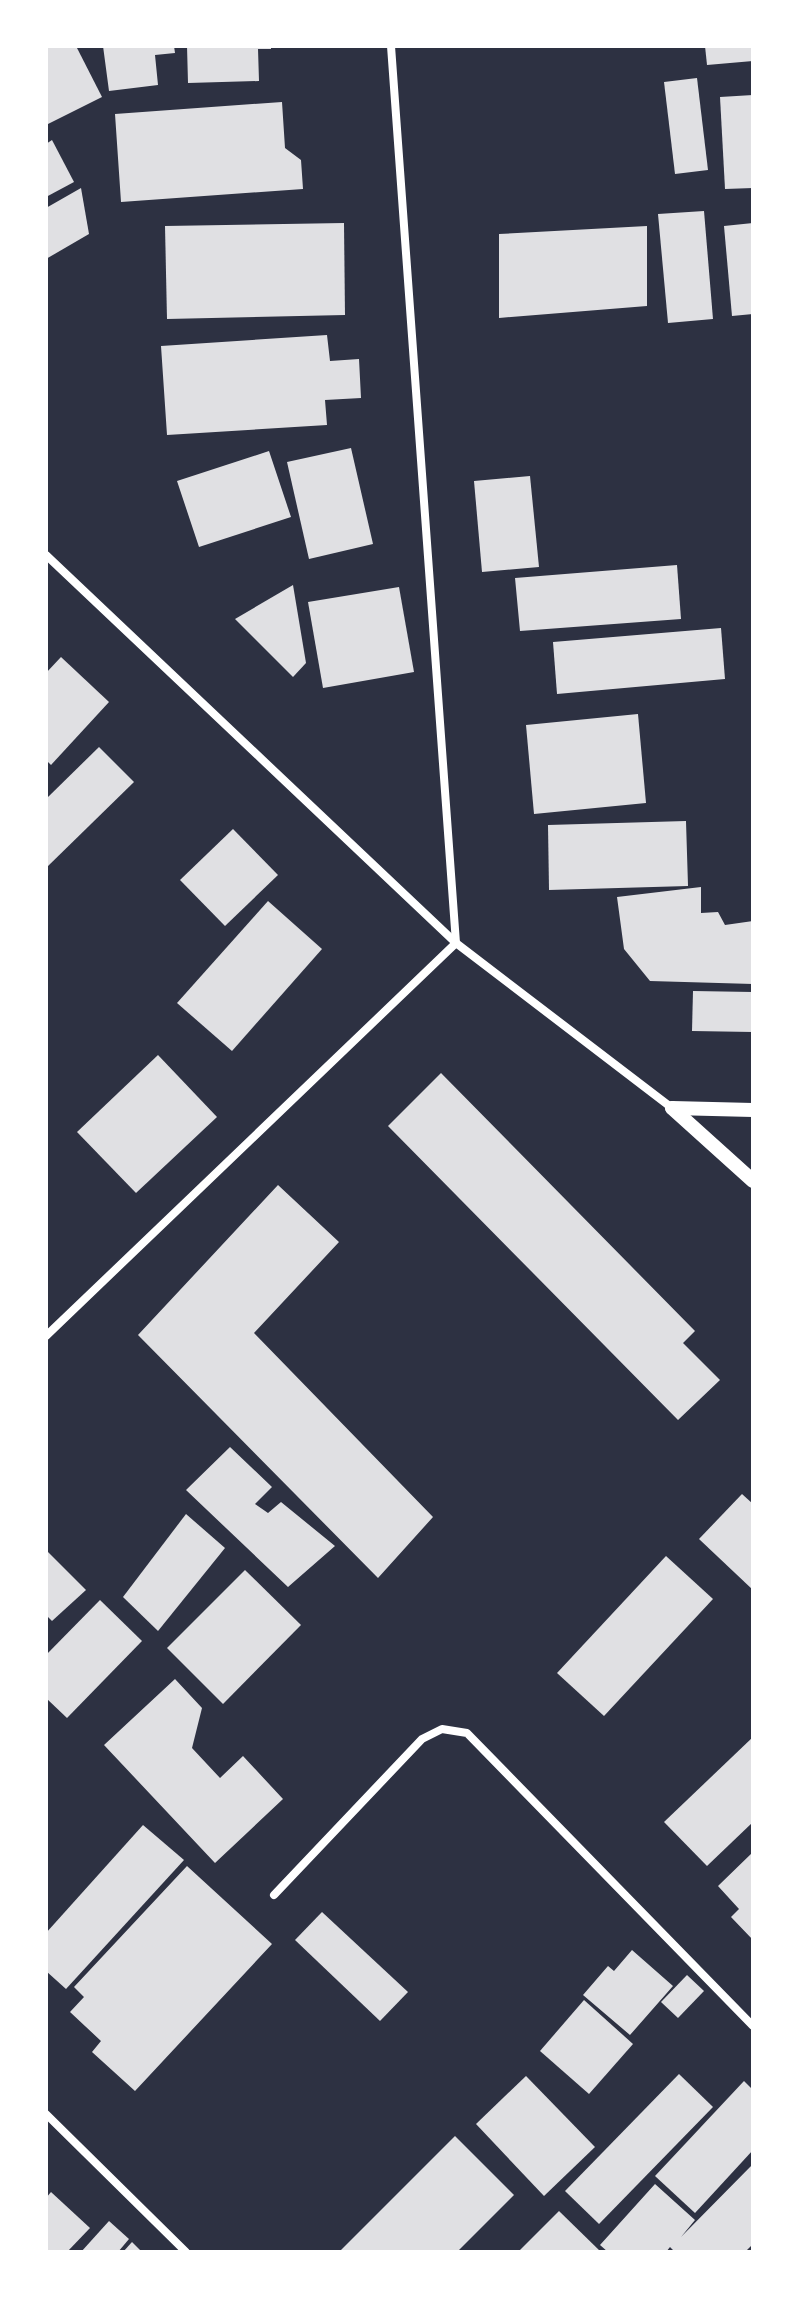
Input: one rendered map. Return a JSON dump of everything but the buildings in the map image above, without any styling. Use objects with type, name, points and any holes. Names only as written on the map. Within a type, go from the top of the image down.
[{"type":"street","points":[[391,46],[456,943]]},
{"type":"street","points":[[46,555],[456,943],[672,1108],[753,1181]]},
{"type":"street","points":[[46,1336],[456,943]]},
{"type":"street","points":[[672,1108],[753,1110]]},
{"type":"street","points":[[274,1895],[422,1739],[442,1729],[467,1733],[753,2026]]},
{"type":"street","points":[[46,2114],[186,2252]]}]
